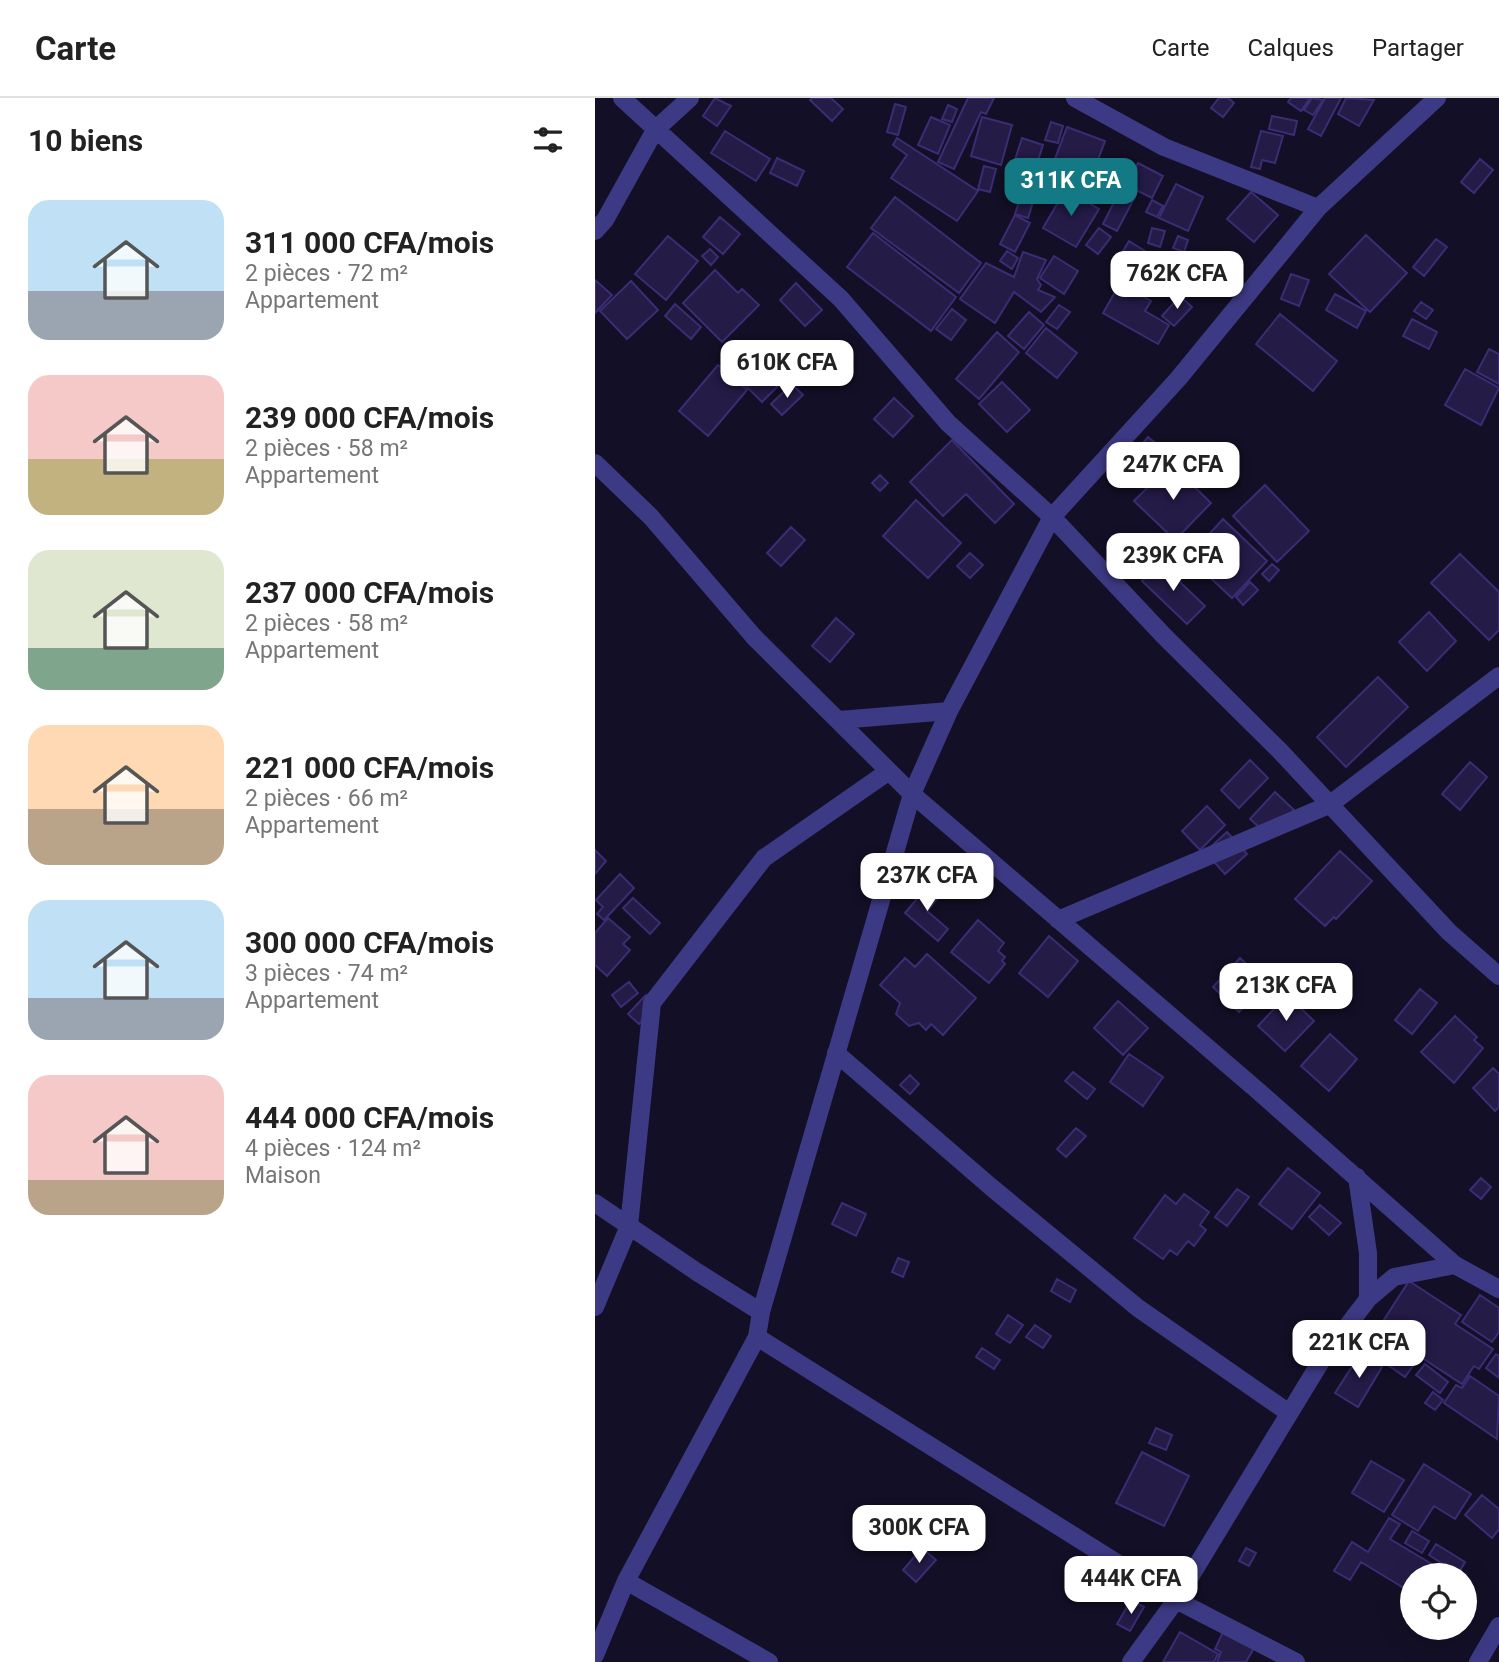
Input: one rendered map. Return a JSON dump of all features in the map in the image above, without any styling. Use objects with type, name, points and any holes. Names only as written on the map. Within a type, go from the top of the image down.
[{"type":"street","points":[[622,98],[841,299],[948,423],[1052,517],[1164,636],[1280,751],[1449,932],[1499,976]]},
{"type":"street","points":[[595,231],[605,220],[655,130],[690,98]]},
{"type":"street","points":[[1075,98],[1164,147],[1318,208]]},
{"type":"street","points":[[595,1655],[627,1581],[757,1337],[761,1311],[912,794],[949,711],[1052,517],[1178,379],[1318,208],[1437,98]]},
{"type":"street","points":[[595,463],[651,517],[754,637],[912,794],[1357,1177],[1455,1265],[1499,1289]]},
{"type":"street","points":[[1058,920],[1329,805],[1499,676]]},
{"type":"street","points":[[839,720],[949,711]]},
{"type":"street","points":[[595,1307],[629,1226],[652,1003],[764,858],[888,771]]},
{"type":"street","points":[[836,1053],[991,1187],[1138,1308],[1289,1413]]},
{"type":"street","points":[[1357,1177],[1368,1253],[1368,1299]]},
{"type":"street","points":[[595,1203],[761,1311]]},
{"type":"street","points":[[1131,1662],[1175,1600],[1323,1358],[1368,1299],[1394,1277],[1455,1265]]},
{"type":"street","points":[[757,1337],[1175,1600],[1296,1662]]},
{"type":"street","points":[[627,1581],[769,1662]]},
{"type":"street","points":[[1478,1662],[1499,1626]]},
{"type":"building","points":[[715,98],[731,106],[717,126],[703,116]]},
{"type":"building","points":[[831,98],[843,109],[832,121],[810,100]]},
{"type":"building","points":[[968,98],[994,98],[986,114],[981,112],[954,169],[938,162]]},
{"type":"building","points":[[1219,98],[1228,98],[1234,103],[1223,117],[1211,108]]},
{"type":"building","points":[[1291,98],[1310,98],[1301,111],[1288,102]]},
{"type":"building","points":[[1312,98],[1323,100],[1313,115],[1304,110]]},
{"type":"building","points":[[1325,98],[1341,98],[1321,136],[1308,129]]},
{"type":"building","points":[[1346,98],[1374,100],[1359,126],[1338,114]]},
{"type":"building","points":[[895,104],[906,107],[898,135],[887,132]]},
{"type":"building","points":[[948,105],[957,109],[952,122],[942,119]]},
{"type":"building","points":[[1272,116],[1297,121],[1294,135],[1269,129]]},
{"type":"building","points":[[931,117],[950,125],[938,154],[918,145]]},
{"type":"building","points":[[982,117],[1012,125],[1001,165],[971,156]]},
{"type":"building","points":[[1051,122],[1063,126],[1058,143],[1045,140]]},
{"type":"building","points":[[1067,127],[1105,141],[1085,194],[1047,180]]},
{"type":"building","points":[[725,131],[770,159],[756,181],[711,153]]},
{"type":"building","points":[[1261,131],[1283,136],[1275,163],[1262,160],[1260,169],[1251,167]]},
{"type":"building","points":[[897,138],[978,191],[957,221],[891,178],[907,155],[893,145]]},
{"type":"building","points":[[1022,138],[1043,145],[1033,176],[1012,169]]},
{"type":"building","points":[[777,158],[804,171],[797,186],[770,173]]},
{"type":"building","points":[[1480,159],[1493,170],[1474,193],[1461,182]]},
{"type":"building","points":[[1138,163],[1163,176],[1152,198],[1126,185]]},
{"type":"building","points":[[984,166],[996,169],[990,192],[978,189]]},
{"type":"building","points":[[1026,180],[1039,183],[1028,218],[1015,214]]},
{"type":"building","points":[[1176,184],[1203,197],[1188,231],[1159,218]]},
{"type":"building","points":[[1046,185],[1055,189],[1050,201],[1041,197]]},
{"type":"building","points":[[1121,188],[1136,195],[1117,231],[1103,224]]},
{"type":"building","points":[[1066,189],[1099,209],[1076,247],[1043,228]]},
{"type":"building","points":[[1251,192],[1278,215],[1254,242],[1227,219]]},
{"type":"building","points":[[895,197],[981,263],[959,293],[871,228]]},
{"type":"building","points":[[1152,200],[1163,206],[1157,217],[1146,212]]},
{"type":"building","points":[[1015,215],[1030,223],[1015,252],[1000,244]]},
{"type":"building","points":[[720,217],[740,234],[723,254],[703,237]]},
{"type":"building","points":[[1099,228],[1111,237],[1098,254],[1086,245]]},
{"type":"building","points":[[1152,228],[1165,231],[1160,247],[1148,243]]},
{"type":"building","points":[[873,233],[956,297],[931,331],[847,267]]},
{"type":"building","points":[[1366,235],[1407,273],[1370,312],[1329,274]]},
{"type":"building","points":[[668,236],[698,261],[666,300],[635,274]]},
{"type":"building","points":[[1178,236],[1188,240],[1184,252],[1173,248]]},
{"type":"building","points":[[1436,239],[1447,247],[1424,276],[1413,267]]},
{"type":"building","points":[[1129,241],[1145,251],[1126,280],[1111,271]]},
{"type":"building","points":[[710,249],[718,257],[711,265],[702,256]]},
{"type":"building","points":[[1007,251],[1018,258],[1012,269],[1000,261]]},
{"type":"building","points":[[1023,252],[1046,260],[1037,279],[1041,285],[1038,290],[1055,297],[1041,312],[1014,292],[995,323],[960,299],[986,263],[1014,277]]},
{"type":"building","points":[[1054,256],[1078,271],[1064,294],[1040,278]]},
{"type":"building","points":[[1171,256],[1202,268],[1195,285],[1164,273]]},
{"type":"building","points":[[715,270],[738,293],[742,289],[759,305],[722,342],[683,303]]},
{"type":"building","points":[[1291,274],[1309,280],[1299,306],[1281,299]]},
{"type":"building","points":[[595,280],[612,295],[595,313]]},
{"type":"building","points":[[631,281],[658,310],[627,339],[600,311]]},
{"type":"building","points":[[796,283],[822,310],[805,326],[780,300]]},
{"type":"building","points":[[1120,283],[1151,301],[1145,311],[1169,325],[1158,344],[1103,313]]},
{"type":"building","points":[[1335,294],[1366,311],[1357,328],[1326,310]]},
{"type":"building","points":[[1180,296],[1192,307],[1174,326],[1162,316]]},
{"type":"building","points":[[1421,302],[1433,310],[1426,319],[1414,311]]},
{"type":"building","points":[[675,304],[701,327],[691,339],[665,316]]},
{"type":"building","points":[[1059,305],[1070,312],[1057,329],[1046,322]]},
{"type":"building","points":[[952,309],[966,320],[951,340],[936,329]]},
{"type":"building","points":[[1029,312],[1044,325],[1024,349],[1008,336]]},
{"type":"building","points":[[1280,314],[1337,361],[1313,391],[1256,344]]},
{"type":"building","points":[[1412,319],[1437,332],[1429,349],[1403,336]]},
{"type":"building","points":[[1046,328],[1077,353],[1057,378],[1026,353]]},
{"type":"building","points":[[997,332],[1019,352],[979,399],[956,379]]},
{"type":"building","points":[[1489,349],[1499,354],[1499,384],[1477,372]]},
{"type":"building","points":[[777,351],[795,369],[762,402],[735,375],[748,362],[757,371]]},
{"type":"building","points":[[718,365],[747,390],[708,436],[679,411]]},
{"type":"building","points":[[1465,369],[1499,388],[1481,425],[1445,405]]},
{"type":"building","points":[[1002,382],[1030,410],[1007,432],[979,404]]},
{"type":"building","points":[[792,384],[803,395],[782,415],[771,404]]},
{"type":"building","points":[[894,398],[913,416],[893,437],[874,419]]},
{"type":"building","points":[[1148,437],[1159,446],[1141,468],[1130,459]]},
{"type":"building","points":[[952,440],[1014,504],[995,523],[966,494],[943,516],[910,482]]},
{"type":"building","points":[[1129,463],[1137,470],[1121,486],[1114,478]]},
{"type":"building","points":[[1171,464],[1211,503],[1175,540],[1134,501]]},
{"type":"building","points":[[880,475],[888,483],[880,491],[872,483]]},
{"type":"building","points":[[1265,485],[1309,531],[1277,562],[1233,516]]},
{"type":"building","points":[[916,500],[961,543],[928,578],[883,536]]},
{"type":"building","points":[[1223,519],[1267,561],[1232,598],[1188,557]]},
{"type":"building","points":[[791,527],[805,540],[781,566],[767,553]]},
{"type":"building","points":[[970,553],[983,565],[970,578],[957,566]]},
{"type":"building","points":[[1460,554],[1499,592],[1499,630],[1489,640],[1431,583]]},
{"type":"building","points":[[1160,563],[1205,606],[1187,624],[1142,581]]},
{"type":"building","points":[[1272,564],[1279,570],[1269,581],[1262,574]]},
{"type":"building","points":[[1250,582],[1258,590],[1243,605],[1236,597]]},
{"type":"building","points":[[1429,612],[1456,641],[1427,671],[1399,642]]},
{"type":"building","points":[[836,618],[854,634],[830,662],[812,646]]},
{"type":"building","points":[[1378,677],[1408,707],[1346,767],[1317,737]]},
{"type":"building","points":[[1250,760],[1268,778],[1239,808],[1221,790]]},
{"type":"building","points":[[1470,762],[1487,777],[1460,810],[1442,794]]},
{"type":"building","points":[[1275,792],[1294,810],[1269,836],[1250,819]]},
{"type":"building","points":[[1207,806],[1225,825],[1200,850],[1182,831]]},
{"type":"building","points":[[1227,832],[1247,854],[1225,874],[1205,852]]},
{"type":"building","points":[[595,850],[606,861],[595,874]]},
{"type":"building","points":[[1340,851],[1372,881],[1336,919],[1334,917],[1325,926],[1295,899]]},
{"type":"building","points":[[620,874],[634,888],[604,920],[597,914],[603,907],[596,900]]},
{"type":"building","points":[[930,883],[942,893],[927,911],[948,929],[938,941],[905,913]]},
{"type":"building","points":[[633,898],[660,923],[650,934],[623,908]]},
{"type":"building","points":[[608,918],[630,937],[623,944],[630,950],[607,976],[595,965],[595,933]]},
{"type":"building","points":[[978,920],[1004,943],[998,951],[1005,957],[1002,961],[1005,964],[989,983],[951,952]]},
{"type":"building","points":[[1049,936],[1078,961],[1048,997],[1019,973]]},
{"type":"building","points":[[927,954],[976,998],[943,1035],[931,1024],[926,1030],[919,1023],[909,1026],[896,1014],[900,1003],[880,985],[905,958],[915,967]]},
{"type":"building","points":[[1240,958],[1266,982],[1239,1012],[1213,987]]},
{"type":"building","points":[[629,982],[638,993],[621,1007],[612,995]]},
{"type":"building","points":[[1420,989],[1437,1003],[1412,1034],[1395,1020]]},
{"type":"building","points":[[646,995],[657,1005],[639,1024],[628,1014]]},
{"type":"building","points":[[1287,995],[1314,1021],[1285,1051],[1258,1026]]},
{"type":"building","points":[[1118,1001],[1148,1028],[1123,1055],[1094,1028]]},
{"type":"building","points":[[1455,1016],[1477,1037],[1474,1040],[1483,1048],[1454,1083],[1421,1052]]},
{"type":"building","points":[[1330,1034],[1357,1059],[1329,1091],[1301,1066]]},
{"type":"building","points":[[1129,1054],[1163,1077],[1143,1106],[1110,1082]]},
{"type":"building","points":[[1493,1068],[1499,1074],[1499,1107],[1495,1111],[1473,1088]]},
{"type":"building","points":[[1073,1072],[1095,1089],[1087,1099],[1065,1081]]},
{"type":"building","points":[[910,1075],[919,1084],[910,1094],[900,1085]]},
{"type":"building","points":[[1076,1128],[1086,1136],[1066,1157],[1057,1149]]},
{"type":"building","points":[[1288,1168],[1320,1193],[1292,1229],[1259,1204]]},
{"type":"building","points":[[1481,1178],[1491,1187],[1481,1199],[1470,1190]]},
{"type":"building","points":[[1237,1189],[1249,1197],[1227,1226],[1215,1217]]},
{"type":"building","points":[[1184,1194],[1209,1212],[1200,1225],[1206,1230],[1194,1246],[1188,1241],[1177,1255],[1170,1250],[1163,1259],[1134,1238],[1165,1195],[1176,1204]]},
{"type":"building","points":[[842,1203],[866,1214],[856,1236],[832,1224]]},
{"type":"building","points":[[1320,1205],[1341,1223],[1329,1235],[1309,1217]]},
{"type":"building","points":[[898,1258],[909,1262],[903,1277],[892,1272]]},
{"type":"building","points":[[1057,1279],[1076,1290],[1070,1302],[1051,1291]]},
{"type":"building","points":[[1409,1281],[1461,1315],[1455,1324],[1493,1349],[1479,1369],[1474,1366],[1462,1384],[1378,1329]]},
{"type":"building","points":[[1480,1295],[1499,1308],[1499,1332],[1492,1342],[1462,1322]]},
{"type":"building","points":[[1008,1315],[1023,1325],[1010,1343],[996,1334]]},
{"type":"building","points":[[1035,1325],[1051,1336],[1043,1348],[1026,1337]]},
{"type":"building","points":[[1384,1337],[1417,1360],[1405,1377],[1372,1354]]},
{"type":"building","points":[[982,1348],[1000,1360],[994,1369],[976,1357]]},
{"type":"building","points":[[1360,1354],[1382,1367],[1358,1407],[1335,1393]]},
{"type":"building","points":[[1496,1354],[1499,1356],[1499,1378],[1486,1368]]},
{"type":"building","points":[[1425,1364],[1448,1382],[1440,1393],[1416,1375]]},
{"type":"building","points":[[1470,1376],[1499,1396],[1497,1439],[1444,1403],[1456,1385],[1462,1388]]},
{"type":"building","points":[[1433,1392],[1443,1400],[1435,1410],[1425,1403]]},
{"type":"building","points":[[1156,1428],[1172,1435],[1166,1450],[1149,1443]]},
{"type":"building","points":[[1142,1452],[1189,1476],[1164,1526],[1116,1503]]},
{"type":"building","points":[[1371,1461],[1404,1480],[1384,1512],[1352,1493]]},
{"type":"building","points":[[1424,1464],[1471,1494],[1455,1519],[1434,1506],[1418,1531],[1392,1515]]},
{"type":"building","points":[[1482,1495],[1499,1509],[1499,1529],[1492,1538],[1465,1515]]},
{"type":"building","points":[[1389,1518],[1400,1524],[1390,1539],[1430,1563],[1400,1563],[1400,1586],[1361,1562],[1350,1580],[1334,1571],[1352,1542],[1368,1552]]},
{"type":"building","points":[[1412,1531],[1429,1541],[1422,1553],[1405,1543]]},
{"type":"building","points":[[1436,1544],[1465,1562],[1441,1563],[1429,1555]]},
{"type":"building","points":[[922,1548],[936,1560],[916,1582],[903,1570]]},
{"type":"building","points":[[1246,1548],[1256,1553],[1249,1566],[1239,1561]]},
{"type":"building","points":[[1131,1600],[1144,1607],[1130,1631],[1117,1624]]},
{"type":"building","points":[[1180,1632],[1218,1654],[1214,1662],[1163,1662]]},
{"type":"building","points":[[1223,1632],[1254,1648],[1246,1662],[1217,1662],[1221,1652],[1215,1649]]}]
